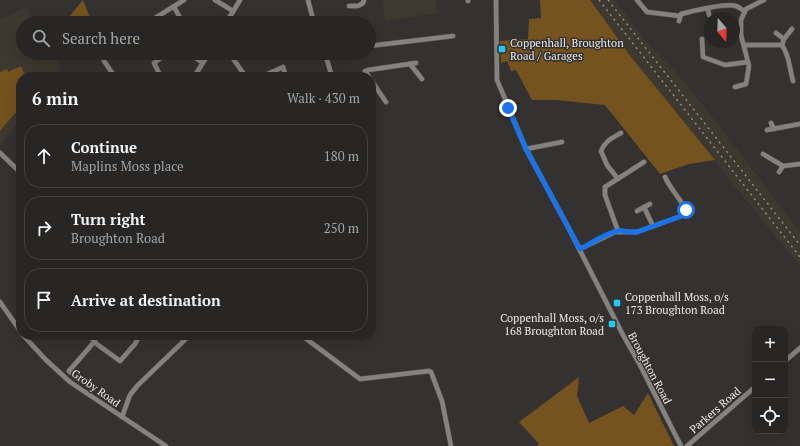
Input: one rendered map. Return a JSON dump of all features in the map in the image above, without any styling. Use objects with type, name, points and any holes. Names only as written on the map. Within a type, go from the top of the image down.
[{"type":"street","points":[[159,16],[184,0]]},
{"type":"street","points":[[215,0],[233,11]]},
{"type":"street","points":[[230,16],[240,0]]},
{"type":"street","points":[[308,0],[312,16]]},
{"type":"street","name":"Broughton Road","points":[[496,0],[498,80],[526,149],[580,249],[680,446]]},
{"type":"street","points":[[637,0],[647,12],[679,19],[681,14],[694,10],[730,5],[738,7],[744,11]]},
{"type":"street","points":[[735,87],[746,84],[748,62],[740,29],[744,11],[764,0]]},
{"type":"street","points":[[348,6],[358,6],[364,1],[369,3]]},
{"type":"street","points":[[174,7],[179,16]]},
{"type":"street","points":[[782,45],[784,38],[792,29]]},
{"type":"street","points":[[776,33],[784,38]]},
{"type":"street","points":[[376,45],[453,36]]},
{"type":"street","points":[[702,39],[703,58],[725,65],[748,62]]},
{"type":"street","points":[[744,45],[782,45]]},
{"type":"street","points":[[782,45],[789,55],[792,81]]},
{"type":"street","points":[[104,60],[112,72]]},
{"type":"street","points":[[158,60],[154,63],[158,72]]},
{"type":"street","points":[[197,72],[202,62],[199,60]]},
{"type":"street","points":[[233,60],[242,72]]},
{"type":"street","points":[[327,60],[331,72]]},
{"type":"street","points":[[410,64],[422,79]]},
{"type":"street","points":[[365,71],[416,64]]},
{"type":"street","points":[[273,72],[283,68],[284,72]]},
{"type":"street","points":[[376,87],[386,102]]},
{"type":"street","points":[[771,123],[774,129]]},
{"type":"street","points":[[767,130],[800,124]]},
{"type":"street","points":[[618,179],[607,165],[601,151],[610,139],[621,133]]},
{"type":"street","points":[[526,149],[562,142]]},
{"type":"street","points":[[0,153],[16,168]]},
{"type":"street","points":[[763,154],[783,166],[800,164]]},
{"type":"street","points":[[618,231],[604,191],[605,187],[644,162]]},
{"type":"street","points":[[779,172],[783,166]]},
{"type":"street","points":[[580,249],[618,231],[629,233],[684,215],[686,210],[671,190],[665,177]]},
{"type":"street","points":[[664,192],[671,190]]},
{"type":"street","points":[[637,211],[650,204]]},
{"type":"street","points":[[644,207],[653,226]]},
{"type":"street","points":[[0,302],[16,325]]},
{"type":"street","name":"Groby Road","points":[[28,340],[45,359],[66,379],[166,446]]},
{"type":"street","points":[[69,371],[94,342],[120,361],[137,340]]},
{"type":"street","points":[[122,417],[130,395],[138,385],[185,340]]},
{"type":"street","points":[[308,340],[360,379],[431,372],[442,401],[451,446]]},
{"type":"street","points":[[788,358],[800,348]]},
{"type":"street","points":[[64,367],[75,376]]},
{"type":"street","name":"Parkers Road","points":[[688,446],[752,390]]},
{"type":"shaded area","points":[[83,0],[89,16],[70,16]]},
{"type":"shaded area","points":[[383,0],[436,0],[437,13],[385,21]]},
{"type":"shaded area","points":[[540,0],[590,0],[632,58],[715,160],[689,164],[660,174],[605,105],[556,100],[532,100],[516,70],[511,71],[507,61],[501,63],[500,41],[528,39],[529,19],[541,18]]},
{"type":"shaded area","points":[[590,0],[615,0],[646,41],[687,85],[729,138],[800,232],[800,267],[632,58]]},
{"type":"shaded area","points":[[27,7],[30,16],[16,16],[16,60],[57,60],[61,68],[58,72],[16,72],[16,126],[0,145],[0,19]]},
{"type":"shaded area","points":[[21,66],[24,72],[16,72],[16,112],[0,131],[0,72],[7,69],[8,72]]},
{"type":"shaded area","points":[[579,377],[577,396],[589,423],[623,406],[634,415],[648,393],[674,446],[537,446],[539,444],[519,422]]},
{"type":"railway","points":[[599,0],[800,257]]},
{"type":"railway","points":[[608,0],[800,245]]},
{"type":"place","name":"Coppenhall, Broughton Road / Garages","points":[[502,49]]},
{"type":"place","name":"Coppenhall Moss, o/s 173 Broughton Road","points":[[617,303]]},
{"type":"place","name":"Coppenhall Moss, o/s 168 Broughton Road","points":[[612,324]]},
{"type":"route","points":[[508,108],[526,149],[580,249],[618,231],[629,233],[637,232],[684,215],[686,210]]}]
